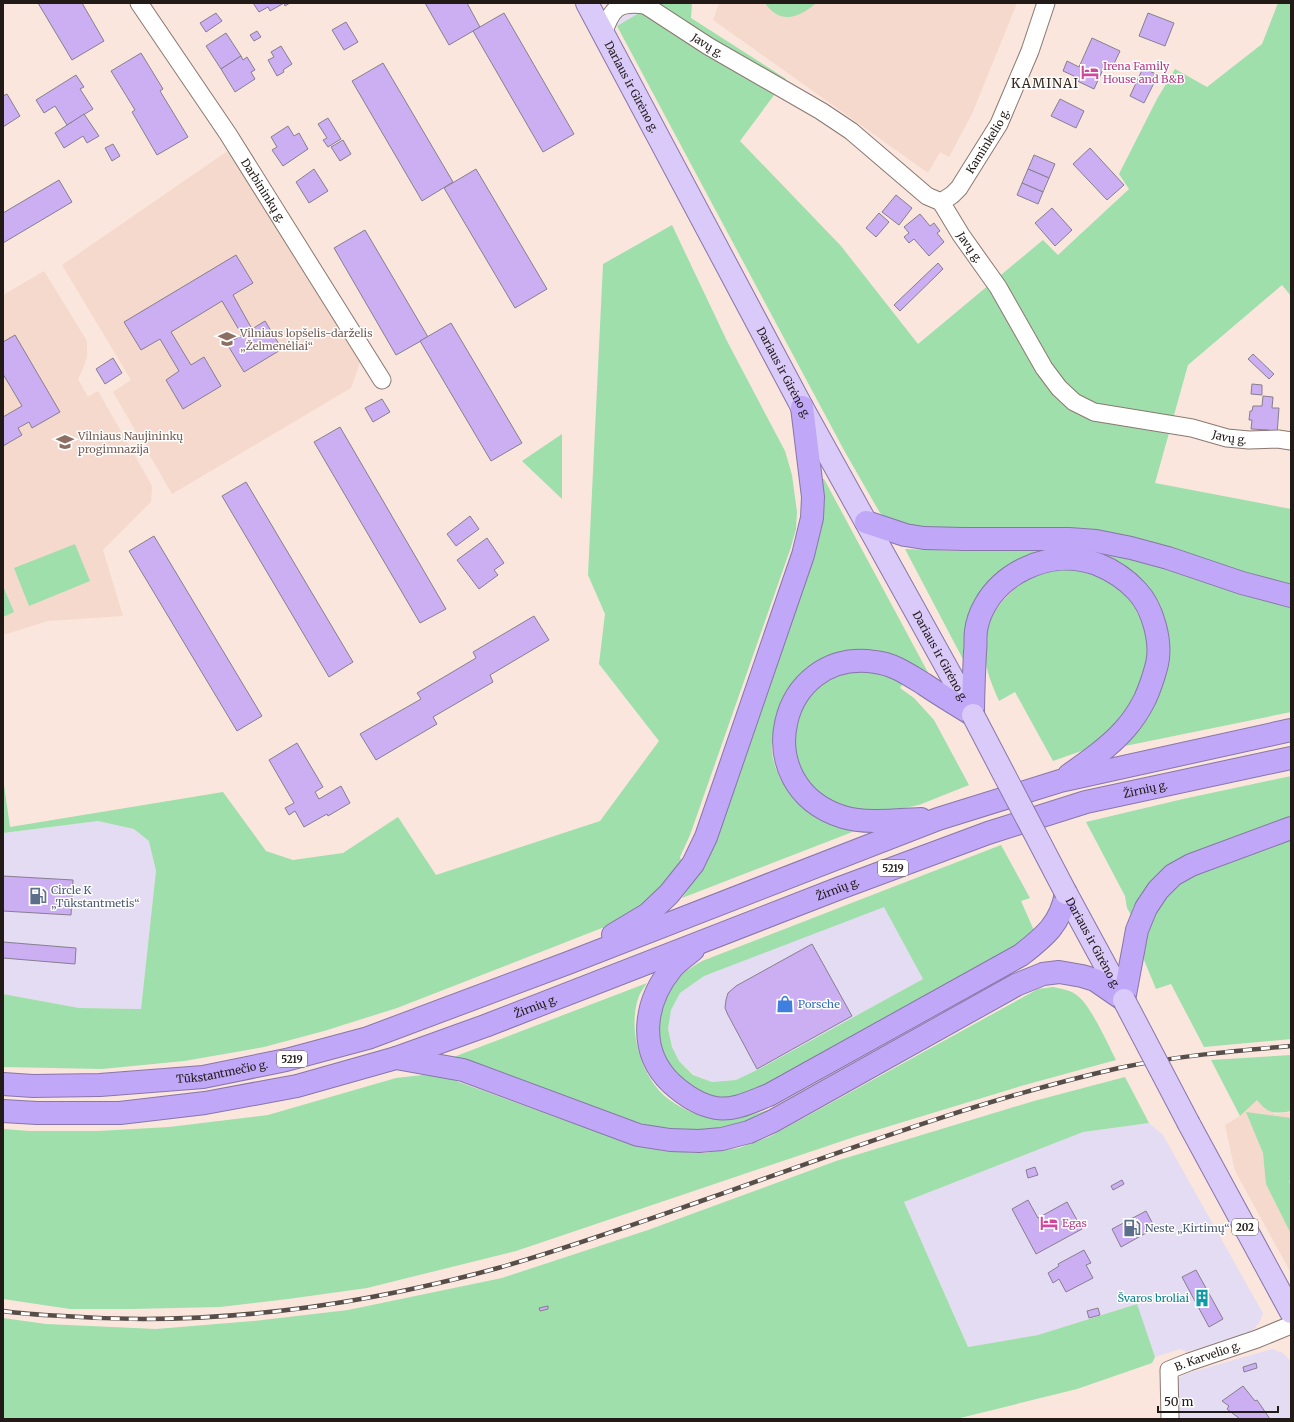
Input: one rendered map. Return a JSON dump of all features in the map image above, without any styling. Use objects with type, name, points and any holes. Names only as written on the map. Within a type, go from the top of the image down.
[{"type":"highway","points":[[568,963],[648,914],[669,894],[693,864],[706,837],[803,555],[810,525],[813,497],[802,407]]},
{"type":"highway","points":[[866,522],[905,535],[924,538],[963,540],[1069,539],[1096,541],[1132,548],[1168,558],[1242,583],[1291,596]]},
{"type":"highway","points":[[973,715],[976,631],[985,605],[1001,583],[1036,563],[1054,559],[1074,558],[1109,568],[1125,579],[1138,591],[1146,604],[1155,625],[1158,643],[1157,663],[1151,685],[1140,708],[1126,728],[1104,750],[1060,781]]},
{"type":"highway","points":[[938,819],[864,820],[844,817],[828,811],[818,805],[807,796],[795,780],[785,756],[783,735],[788,714],[797,695],[812,678],[824,669],[848,661],[861,660],[877,662],[905,672],[973,715]]},
{"type":"highway","name":"5219","points":[[568,963],[938,819],[1060,781],[1291,730]]},
{"type":"highway","name":"Žirnių g.","points":[[396,1058],[485,1026],[840,888],[988,833],[1086,802],[1291,758]]},
{"type":"highway","points":[[396,1058],[463,1070],[638,1135],[670,1140],[699,1141],[722,1139],[749,1132],[773,1121],[1016,985],[1043,974],[1059,972],[1095,980],[1124,1000],[1137,930],[1146,908],[1158,890],[1173,875],[1191,865],[1291,828]]},
{"type":"highway","points":[[702,942],[673,967],[660,986],[651,1004],[648,1040],[654,1061],[667,1079],[682,1093],[699,1103],[717,1108],[739,1106],[769,1095],[1021,955],[1044,937],[1060,916],[1066,893]]},
{"type":"highway","name":"Tūkstantmečio g.","points":[[3,1084],[33,1086],[100,1085],[203,1077],[286,1060],[368,1038],[568,963]]},
{"type":"highway","name":"5219","points":[[3,1111],[37,1114],[120,1113],[205,1103],[297,1086],[396,1058]]},
{"type":"highway","points":[[3,1073],[68,1079],[100,1085]]},
{"type":"main road","name":"Dariaus ir Girėno g.","points":[[587,3],[802,407],[973,715],[1189,1124],[1291,1312]]},
{"type":"street","name":"Darbininkų g.","points":[[139,3],[228,134],[382,380]]},
{"type":"street","name":"Kaminkelio g.","points":[[941,202],[952,195],[959,188],[998,124],[1030,51],[1046,3]]},
{"type":"street","name":"Javų g.","points":[[603,34],[607,21],[613,12],[618,8],[624,5],[644,4],[708,46],[821,111],[851,131],[927,196],[941,202],[961,235],[998,287],[1044,368],[1059,388],[1074,402],[1094,412],[1192,428],[1227,438],[1291,442]]},
{"type":"street","name":"B. Karvelio g.","points":[[1170,1419],[1169,1370],[1257,1340],[1291,1325]]},
{"type":"shaded area","points":[[604,3],[656,3],[617,26]]},
{"type":"shaded area","points":[[719,3],[1017,3],[972,114],[949,157],[940,152],[928,173],[713,20]]},
{"type":"shaded area","name":"Vilniaus lopšelis-darželis „Želmenėliai“","points":[[229,150],[361,360],[351,388],[172,494],[113,392],[131,380],[62,265]]},
{"type":"shaded area","name":"Vilniaus Naujininkų progimnazija","points":[[44,271],[87,341],[87,357],[78,379],[88,397],[98,391],[152,486],[151,502],[103,550],[123,616],[48,621],[3,635],[3,295]]},
{"type":"shaded area","points":[[98,821],[134,829],[149,840],[156,871],[141,1009],[79,1008],[3,994],[3,833]]},
{"type":"shaded area","points":[[884,906],[923,979],[761,1068],[736,1080],[712,1082],[694,1075],[679,1061],[672,1047],[668,1029],[671,1010],[680,993],[704,976]]},
{"type":"shaded area","points":[[1257,1100],[1275,1114],[1291,1112],[1291,1273],[1235,1171],[1225,1125],[1240,1116]]},
{"type":"shaded area","points":[[1149,1123],[1163,1135],[1263,1313],[1259,1323],[1248,1333],[1187,1352],[1180,1349],[1155,1357],[1136,1304],[1038,1335],[968,1347],[904,1202],[1083,1132]]},
{"type":"shaded area","points":[[1272,1349],[1283,1353],[1291,1362],[1291,1419],[1175,1419],[1177,1381],[1180,1377],[1185,1374]]},
{"type":"green space","points":[[656,3],[692,3],[691,18],[786,79],[740,141],[841,246],[918,344],[1043,240],[1058,255],[1129,189],[1119,174],[1157,99],[1175,69],[1207,87],[1262,44],[1278,3],[1291,3],[1291,296],[1282,285],[1188,365],[1155,483],[1291,509],[1291,586],[1195,557],[936,530],[894,524],[880,513],[845,452],[617,26]]},
{"type":"green space","points":[[765,3],[816,3],[810,8],[796,15],[783,17],[771,10]]},
{"type":"green space","points":[[672,225],[727,341],[785,451],[792,475],[797,512],[796,529],[790,550],[690,835],[680,857],[683,867],[633,914],[602,928],[397,1008],[324,1031],[264,1047],[184,1061],[102,1069],[3,1067],[3,994],[79,1008],[141,1009],[156,871],[149,841],[134,829],[98,821],[3,833],[3,778],[10,827],[223,792],[266,851],[293,860],[343,853],[398,817],[436,875],[600,821],[659,741],[599,664],[605,614],[588,575],[603,264]]},
{"type":"green space","points":[[562,434],[562,499],[522,461]]},
{"type":"green space","points":[[821,479],[824,479],[931,678],[896,656],[872,650],[848,651],[837,654],[815,664],[806,671],[790,688],[778,713],[772,745],[773,760],[783,784],[799,804],[811,813],[823,819],[855,831],[682,898],[693,882],[706,858],[815,552],[820,531]]},
{"type":"green space","points":[[75,544],[90,581],[29,606],[14,568]]},
{"type":"green space","points":[[905,549],[961,551],[1082,549],[1112,552],[1291,606],[1291,712],[1125,746],[1151,710],[1162,686],[1166,655],[1140,580],[1121,564],[1106,556],[1020,560],[966,665]]},
{"type":"green space","points":[[1053,569],[1079,569],[1099,574],[1116,585],[1131,601],[1141,619],[1147,640],[1147,660],[1142,680],[1130,705],[1107,734],[1084,750],[1053,761],[1015,692],[999,701],[987,668],[985,645],[989,625],[1004,599],[1029,578]]},
{"type":"green space","points":[[3,586],[14,612],[3,617]]},
{"type":"green space","points":[[846,672],[881,672],[904,681],[900,688],[914,698],[934,720],[969,785],[919,805],[884,812],[860,812],[828,802],[800,773],[793,741],[800,709],[819,686]]},
{"type":"green space","points":[[1291,776],[1291,818],[1167,867],[1149,883],[1133,908],[1131,915],[1127,908],[1125,896],[1086,822],[1183,799]]},
{"type":"green space","points":[[1291,837],[1291,1039],[1204,1047],[1171,984],[1156,989],[1144,960],[1145,934],[1162,899],[1186,878]]},
{"type":"green space","points":[[1001,845],[1030,898],[1021,901],[1036,935],[765,1088],[734,1097],[712,1096],[691,1087],[681,1080],[666,1062],[658,1041],[659,1017],[666,993],[677,978],[702,961]],"holes":[[[884,907],[923,979],[761,1068],[736,1080],[712,1082],[693,1075],[679,1061],[672,1047],[668,1029],[671,1010],[680,993],[704,976]]]},
{"type":"green space","points":[[647,983],[639,996],[636,1009],[635,1037],[643,1064],[658,1089],[667,1098],[686,1110],[699,1115],[719,1118],[747,1116],[775,1108],[756,1119],[723,1129],[693,1131],[663,1128],[633,1121],[451,1058]]},
{"type":"green space","points":[[1053,987],[1067,990],[1079,997],[1084,1002],[1099,1026],[1116,1060],[1021,1086],[857,1136],[516,1251],[367,1288],[220,1307],[70,1309],[3,1299],[3,1129],[30,1131],[98,1131],[169,1127],[268,1115],[396,1078],[423,1075],[448,1078],[625,1142],[663,1151],[705,1153],[739,1148],[769,1137],[1038,989]]},
{"type":"green space","points":[[1291,1055],[1291,1111],[1280,1113],[1272,1112],[1261,1105],[1257,1100],[1240,1116],[1211,1060]]},
{"type":"green space","points":[[1125,1077],[1149,1123],[1083,1132],[904,1202],[968,1347],[1038,1335],[1137,1304],[1155,1357],[1152,1363],[1077,1389],[956,1419],[3,1419],[3,1318],[46,1324],[156,1329],[253,1321],[348,1310],[502,1278],[648,1230],[836,1161],[1034,1101]]},
{"type":"green space","points":[[1246,1112],[1291,1118],[1291,1180],[1289,1181],[1291,1186],[1291,1234],[1266,1184],[1263,1153]]},
{"type":"building","points":[[38,3],[82,3],[104,41],[72,60]]},
{"type":"building","points":[[253,3],[284,3],[270,11],[268,7],[259,12]]},
{"type":"building","points":[[425,3],[467,3],[480,27],[449,45]]},
{"type":"building","points":[[216,13],[222,21],[206,32],[200,23]]},
{"type":"building","points":[[504,13],[574,134],[543,152],[473,31]]},
{"type":"building","points":[[1148,13],[1174,23],[1165,46],[1139,36]]},
{"type":"building","points":[[346,22],[358,42],[344,50],[332,30]]},
{"type":"building","points":[[257,31],[261,37],[254,41],[250,35]]},
{"type":"building","points":[[226,33],[241,56],[221,69],[206,46]]},
{"type":"building","points":[[1092,38],[1120,51],[1112,68],[1105,65],[1094,89],[1073,79],[1074,76],[1063,71],[1067,61],[1079,67]]},
{"type":"building","points":[[281,46],[292,64],[283,70],[284,72],[277,76],[268,60],[274,57],[271,52]]},
{"type":"building","points":[[141,53],[163,89],[160,91],[188,137],[157,155],[132,112],[135,110],[111,71]]},
{"type":"building","points":[[241,56],[243,60],[247,57],[255,70],[251,72],[255,79],[235,92],[221,69]]},
{"type":"building","points":[[383,63],[453,182],[422,201],[352,81]]},
{"type":"building","points":[[1143,68],[1158,75],[1144,103],[1130,96]]},
{"type":"building","points":[[76,75],[84,87],[80,89],[93,109],[67,125],[55,106],[44,113],[36,100]]},
{"type":"building","points":[[7,94],[20,116],[3,127],[3,96]]},
{"type":"building","points":[[1060,99],[1084,111],[1076,128],[1051,116]]},
{"type":"building","points":[[84,114],[99,136],[87,143],[83,136],[64,148],[55,133]]},
{"type":"building","points":[[328,118],[341,139],[328,147],[323,140],[327,138],[318,124]]},
{"type":"building","points":[[288,126],[294,136],[299,133],[308,149],[283,166],[272,150],[277,147],[271,137]]},
{"type":"building","points":[[343,140],[351,154],[340,161],[331,147]]},
{"type":"building","points":[[113,144],[120,156],[112,161],[105,148]]},
{"type":"building","points":[[1090,148],[1124,185],[1107,200],[1073,164]]},
{"type":"building","points":[[1034,155],[1055,164],[1049,178],[1028,169]]},
{"type":"building","points":[[314,169],[328,191],[309,203],[296,182]]},
{"type":"building","points":[[476,169],[547,289],[515,308],[444,188]]},
{"type":"building","points":[[1028,169],[1049,178],[1043,192],[1022,183]]},
{"type":"building","points":[[59,180],[72,202],[3,243],[3,213]]},
{"type":"building","points":[[1022,183],[1043,192],[1038,204],[1017,195]]},
{"type":"building","points":[[896,195],[912,208],[899,225],[882,212]]},
{"type":"building","points":[[1052,208],[1072,230],[1055,246],[1035,223]]},
{"type":"building","points":[[879,213],[889,222],[876,237],[866,228]]},
{"type":"building","points":[[920,214],[930,226],[934,223],[940,231],[937,233],[944,242],[929,256],[914,239],[909,243],[904,237],[909,233],[904,227]]},
{"type":"building","points":[[365,230],[428,337],[396,355],[334,248]]},
{"type":"building","points":[[236,255],[253,283],[233,295],[252,329],[265,321],[282,349],[244,372],[227,344],[242,335],[222,301],[171,332],[191,365],[204,357],[221,386],[183,409],[166,380],[179,371],[160,339],[141,350],[124,322]]},
{"type":"building","points":[[938,263],[943,269],[900,311],[894,305]]},
{"type":"building","points":[[451,323],[522,443],[491,461],[420,341]]},
{"type":"building","points":[[15,335],[60,412],[32,428],[29,422],[18,428],[22,435],[3,446],[3,417],[22,406],[3,374],[3,342]]},
{"type":"building","points":[[1253,354],[1274,374],[1269,379],[1248,359]]},
{"type":"building","points":[[113,358],[122,373],[105,384],[96,369]]},
{"type":"building","points":[[1252,384],[1262,385],[1262,395],[1251,394]]},
{"type":"building","points":[[1263,396],[1273,397],[1272,408],[1279,408],[1277,434],[1269,433],[1269,430],[1251,429],[1252,420],[1249,420],[1250,411],[1252,411],[1253,406],[1262,406]]},
{"type":"building","points":[[382,399],[390,412],[373,422],[365,408]]},
{"type":"building","points":[[340,427],[446,609],[420,623],[314,442]]},
{"type":"building","points":[[246,482],[353,662],[329,677],[222,496]]},
{"type":"building","points":[[470,516],[479,529],[456,546],[447,534]]},
{"type":"building","points":[[154,536],[262,716],[237,731],[129,551]]},
{"type":"building","points":[[487,538],[504,563],[494,570],[498,575],[479,589],[457,560]]},
{"type":"building","points":[[534,616],[549,640],[490,675],[493,682],[433,717],[437,724],[376,760],[360,734],[421,699],[417,693],[476,658],[473,652]]},
{"type":"building","points":[[297,743],[323,787],[315,792],[319,799],[341,786],[350,803],[328,816],[327,814],[304,827],[295,811],[289,815],[285,808],[294,803],[269,760]]},
{"type":"building","name":"Circle K „Tūkstantmetis“","points":[[3,876],[73,880],[71,915],[3,911]]},
{"type":"building","points":[[3,942],[76,948],[75,964],[3,958]]},
{"type":"building","name":"Porsche","points":[[812,944],[852,1016],[757,1069],[725,1008],[728,993],[736,986]]},
{"type":"building","points":[[1035,1167],[1038,1175],[1028,1178],[1026,1170]]},
{"type":"building","points":[[1122,1180],[1124,1184],[1113,1190],[1111,1186]]},
{"type":"building","name":"Egas","points":[[1028,1200],[1038,1218],[1067,1202],[1082,1229],[1036,1254],[1012,1209]]},
{"type":"building","points":[[1146,1211],[1155,1228],[1121,1247],[1112,1229]]},
{"type":"building","points":[[1084,1250],[1091,1263],[1086,1265],[1093,1278],[1066,1292],[1059,1279],[1053,1283],[1048,1273],[1059,1266],[1058,1264]]},
{"type":"building","name":"Švaros broliai","points":[[1196,1270],[1223,1319],[1209,1327],[1182,1277]]},
{"type":"building","points":[[548,1306],[548,1309],[540,1311],[539,1308]]},
{"type":"building","points":[[1098,1308],[1100,1315],[1089,1318],[1087,1311]]},
{"type":"building","points":[[1256,1363],[1257,1368],[1244,1372],[1243,1367]]},
{"type":"building","points":[[1243,1386],[1255,1401],[1257,1400],[1270,1419],[1240,1419],[1227,1409],[1229,1406],[1222,1401]]},
{"type":"railway","points":[[3,1311],[40,1315],[118,1319],[173,1319],[282,1311],[391,1294],[498,1268],[550,1252],[603,1235],[860,1145],[1014,1095],[1119,1068],[1162,1060],[1291,1046]]},
{"type":"place","name":"Irena Family House and B&B","points":[[1090,72]]},
{"type":"place","name":"Vilniaus lopšelis-darželis „Želmenėliai“","points":[[227,339]]},
{"type":"place","name":"Vilniaus Naujininkų progimnazija","points":[[65,442]]},
{"type":"place","name":"Circle K „Tūkstantmetis“","points":[[38,896]]},
{"type":"place","name":"Porsche","points":[[785,1004]]},
{"type":"place","name":"Egas","points":[[1049,1223]]},
{"type":"place","name":"Neste „Kirtimų“","points":[[1132,1228]]},
{"type":"place","name":"Švaros broliai","points":[[1202,1298]]},
{"type":"district","name":"KAMINAI","points":[[1045,83]]}]
